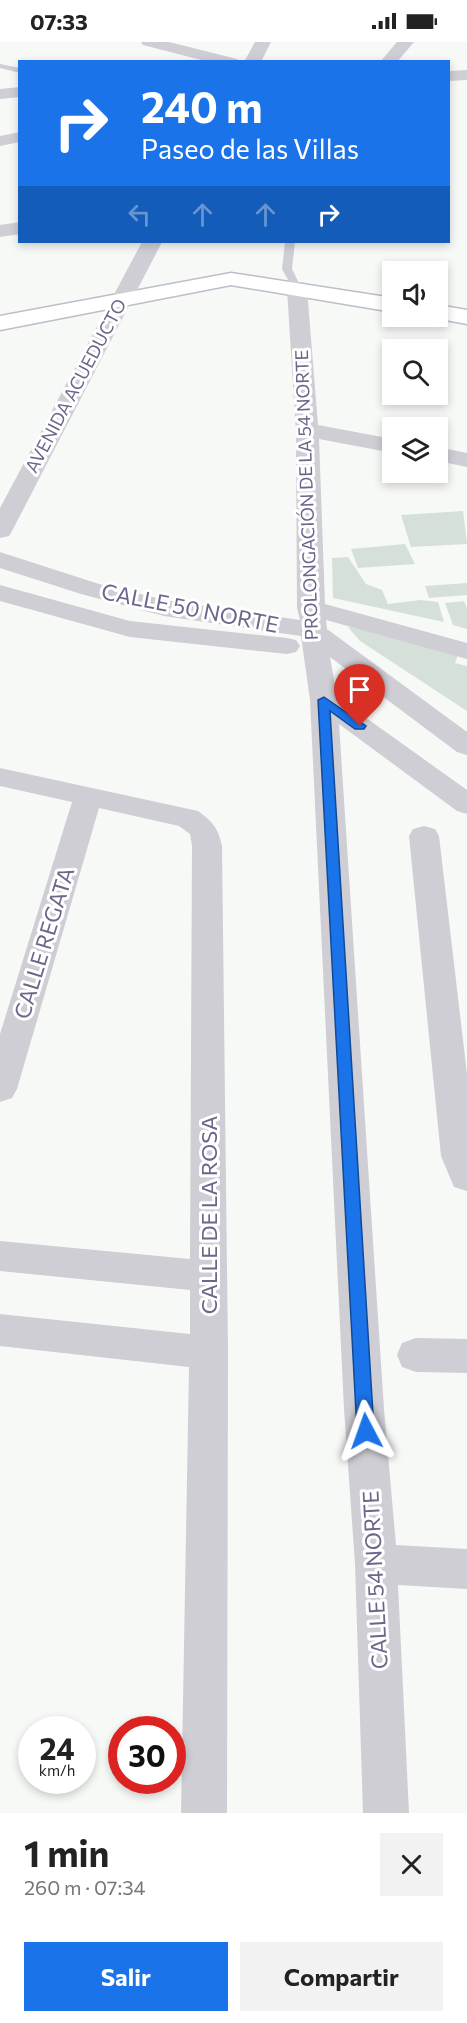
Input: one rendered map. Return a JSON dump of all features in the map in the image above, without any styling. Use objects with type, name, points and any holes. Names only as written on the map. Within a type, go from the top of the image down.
[{"type":"main road","points":[[0,323],[236,294],[260,283],[382,303]]},
{"type":"main road","points":[[0,339],[117,308]]},
{"type":"main road","points":[[448,314],[467,317]]},
{"type":"street","points":[[149,42],[223,60]]},
{"type":"street","points":[[253,60],[263,42]]},
{"type":"street","points":[[390,60],[406,42]]},
{"type":"street","points":[[450,76],[467,75]]},
{"type":"street","points":[[450,87],[467,86]]},
{"type":"street","points":[[0,94],[18,92]]},
{"type":"street","points":[[0,141],[18,137]]},
{"type":"street","points":[[0,231],[18,228]]},
{"type":"street","name":"AVENIDA ACUEDUCTO","points":[[0,531],[151,243]]},
{"type":"street","name":"PROLONGACIÓN DE LA 54 NORTE","points":[[297,289],[307,430],[312,629],[324,700]]},
{"type":"street","points":[[307,430],[382,444]]},
{"type":"street","points":[[448,456],[467,460]]},
{"type":"street","name":"CALLE 50 NORTE","points":[[0,560],[90,589],[164,608],[312,629]]},
{"type":"street","name":"CALLE 50 NORTE","points":[[0,593],[130,629],[312,629]]},
{"type":"street","points":[[312,629],[467,651]]},
{"type":"street","points":[[312,629],[467,746]]},
{"type":"street","points":[[324,700],[467,804]]},
{"type":"street","name":"CALLE 54 NORTE","points":[[324,700],[363,1398],[376,1564],[386,1813]]},
{"type":"street","name":"CALLE DE LA ROSA","points":[[0,777],[188,818],[204,830],[207,846],[209,1276],[204,1813]]},
{"type":"street","name":"CALLE REGATA","points":[[0,1089],[88,797]]},
{"type":"street","points":[[424,836],[459,1156],[467,1177]]},
{"type":"street","points":[[0,1256],[209,1276]]},
{"type":"street","points":[[0,1330],[209,1353]]},
{"type":"street","points":[[416,1355],[467,1356]]},
{"type":"street","points":[[376,1564],[467,1569]]},
{"type":"lane","points":[[0,66],[18,70]]},
{"type":"lane","points":[[290,243],[287,269],[297,289]]},
{"type":"shaded area","points":[[463,511],[467,544],[411,547],[401,515]]},
{"type":"shaded area","points":[[405,544],[415,564],[358,568],[351,549]]},
{"type":"shaded area","points":[[348,557],[366,584],[382,590],[388,604],[420,600],[438,602],[444,622],[333,598],[332,558]]},
{"type":"shaded area","points":[[467,583],[467,595],[429,598],[425,586]]},
{"type":"shaded area","points":[[464,601],[467,608],[467,629],[453,625],[445,603]]},
{"type":"shaded area","points":[[348,627],[408,631],[459,652],[455,663],[467,666],[467,711],[360,641]]},
{"type":"route","points":[[360,726],[324,700],[366,1431]]}]
